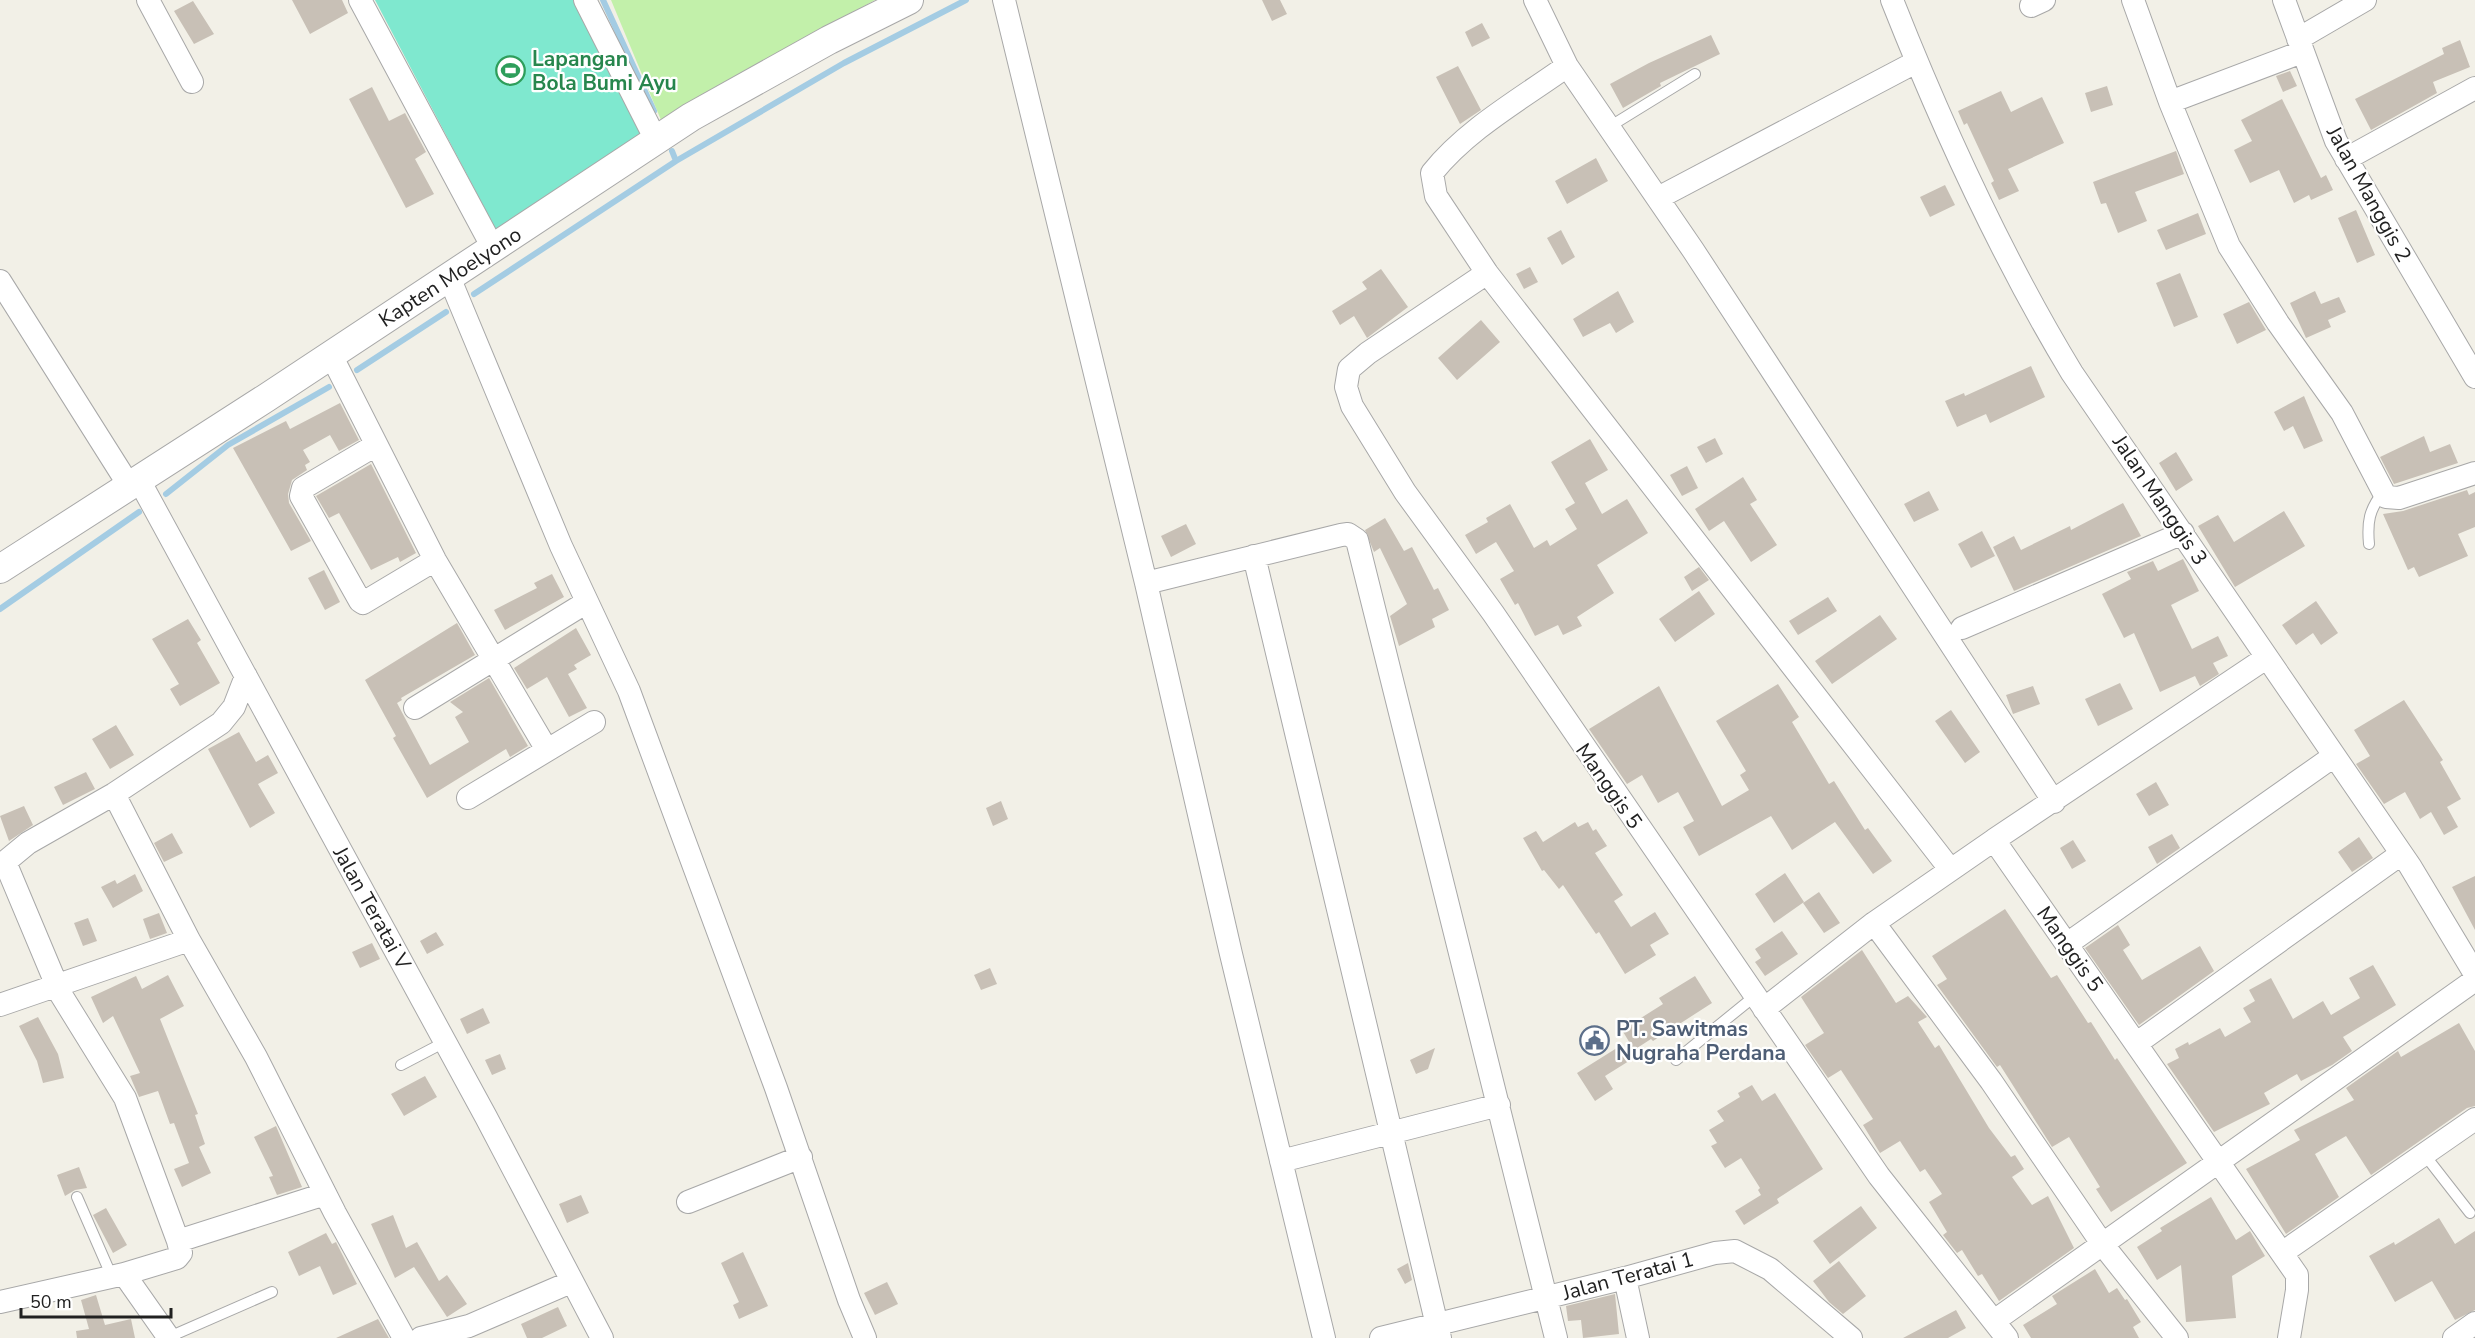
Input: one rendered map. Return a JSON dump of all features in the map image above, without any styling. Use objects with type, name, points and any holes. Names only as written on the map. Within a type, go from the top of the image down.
[{"type":"street","points":[[148,0],[192,82]]},
{"type":"street","points":[[360,0],[493,248]]},
{"type":"street","points":[[585,0],[656,140]]},
{"type":"street","name":"Kapten Moelyono","points":[[0,569],[331,355],[656,140],[829,40],[909,0]]},
{"type":"street","points":[[1005,0],[1146,583],[1324,1338]]},
{"type":"street","points":[[1535,0],[1567,66],[1658,198],[2054,802]]},
{"type":"street","name":"Jalan Manggis 3","points":[[1892,0],[1966,174],[2045,329],[2072,373],[2402,854],[2475,974]]},
{"type":"street","points":[[2133,0],[2170,102],[2229,246],[2278,323],[2342,413],[2386,497],[2399,498],[2475,473]]},
{"type":"street","name":"Jalan Manggis 2","points":[[2284,0],[2327,121],[2346,159],[2475,377]]},
{"type":"street","points":[[2170,102],[2300,45],[2365,0]]},
{"type":"street","points":[[1658,198],[1917,62]]},
{"type":"street","points":[[1567,66],[1469,135],[1445,157],[1432,173],[1436,196],[1487,273],[1950,869]]},
{"type":"street","points":[[2346,159],[2475,88]]},
{"type":"street","name":"Manggis 5","points":[[1487,273],[1368,353],[1349,369],[1346,387],[1361,423],[1405,492],[1492,613],[1879,1176],[2000,1330]]},
{"type":"street","points":[[449,277],[587,602],[629,691],[801,1157],[849,1300],[865,1338]]},
{"type":"street","name":"Jalan Teratai V","points":[[0,281],[134,483],[246,676],[445,1042],[602,1338]]},
{"type":"street","points":[[331,355],[435,560],[547,750]]},
{"type":"street","points":[[376,445],[303,488],[301,496],[363,603],[435,560]]},
{"type":"street","points":[[1962,628],[2183,533]]},
{"type":"street","points":[[1146,583],[1341,535],[1353,536],[1357,540],[1500,1105],[1556,1338]]},
{"type":"street","points":[[1254,556],[1438,1331]]},
{"type":"street","points":[[415,708],[587,602]]},
{"type":"street","points":[[1760,1002],[1950,869],[2054,802],[2266,658]]},
{"type":"street","points":[[0,1302],[118,1275],[177,1258],[181,1253],[125,1098],[76,1022],[57,985],[6,870],[5,862],[28,843],[114,794],[221,723],[234,707],[246,676]]},
{"type":"street","points":[[468,798],[594,722]]},
{"type":"street","points":[[2067,944],[2334,756]]},
{"type":"street","points":[[114,794],[189,940],[256,1057],[325,1194],[404,1338]]},
{"type":"street","name":"Manggis 5","points":[[1994,840],[2282,1253],[2298,1281],[2289,1338]]},
{"type":"street","points":[[2137,1043],[2402,854]]},
{"type":"street","points":[[1874,923],[1991,1080],[2103,1245],[2177,1338]]},
{"type":"street","points":[[0,1005],[189,940]]},
{"type":"street","points":[[2000,1330],[2103,1245],[2475,980]]},
{"type":"street","points":[[1281,1161],[1500,1105]]},
{"type":"street","points":[[2282,1253],[2475,1119]]},
{"type":"street","points":[[688,1202],[801,1157]]},
{"type":"street","points":[[178,1241],[325,1194]]},
{"type":"street","name":"Jalan Teratai 1","points":[[1381,1338],[1438,1331],[1546,1298],[1705,1256],[1735,1251],[1770,1269],[1851,1338]]},
{"type":"street","points":[[118,1275],[169,1338]]},
{"type":"street","points":[[1625,1278],[1638,1338]]},
{"type":"street","points":[[421,1338],[469,1326],[571,1282]]},
{"type":"street","points":[[2454,1338],[2475,1323]]},
{"type":"lane","points":[[1609,127],[1695,74]]},
{"type":"lane","points":[[2369,544],[2367,523],[2372,506],[2383,492]]},
{"type":"lane","points":[[1676,1060],[1760,1002]]},
{"type":"lane","points":[[401,1065],[445,1042]]},
{"type":"lane","points":[[2424,1155],[2470,1213]]},
{"type":"lane","points":[[77,1197],[118,1275]]},
{"type":"lane","points":[[169,1338],[272,1292]]},
{"type":"green space","name":"Lapangan Bola Bumi Ayu","points":[[375,0],[573,0],[643,136],[496,230]]},
{"type":"green space","points":[[611,0],[875,0],[661,120]]},
{"type":"building","points":[[292,0],[342,0],[348,13],[310,34]]},
{"type":"building","points":[[1262,0],[1280,0],[1287,14],[1272,21]]},
{"type":"building","points":[[193,1],[214,34],[194,44],[174,11]]},
{"type":"building","points":[[1482,23],[1490,38],[1472,47],[1465,32]]},
{"type":"building","points":[[1711,35],[1720,54],[1660,83],[1661,86],[1623,108],[1610,84],[1649,63]]},
{"type":"building","points":[[2460,40],[2470,67],[2433,82],[2437,93],[2371,130],[2355,99],[2444,54],[2442,48]]},
{"type":"building","points":[[1458,66],[1481,110],[1460,124],[1436,77]]},
{"type":"building","points":[[2290,71],[2297,86],[2283,92],[2276,76]]},
{"type":"building","points":[[2107,86],[2113,105],[2091,112],[2085,93]]},
{"type":"building","points":[[372,87],[389,121],[405,113],[426,152],[415,159],[434,194],[406,208],[349,99]]},
{"type":"building","points":[[2001,91],[2011,112],[2042,97],[2064,143],[2008,169],[2019,191],[1999,200],[1991,183],[1994,181],[1967,123],[1964,125],[1958,111]]},
{"type":"building","points":[[2282,99],[2321,178],[2326,175],[2333,190],[2311,200],[2309,195],[2294,203],[2279,170],[2250,183],[2234,150],[2252,141],[2241,120]]},
{"type":"building","points":[[2176,151],[2184,174],[2135,192],[2147,221],[2118,233],[2106,203],[2101,204],[2093,182]]},
{"type":"building","points":[[1596,158],[1608,181],[1567,204],[1555,181]]},
{"type":"building","points":[[1945,185],[1955,205],[1930,217],[1920,197]]},
{"type":"building","points":[[2356,210],[2375,255],[2357,263],[2338,218]]},
{"type":"building","points":[[2198,213],[2206,234],[2166,250],[2157,230]]},
{"type":"building","points":[[1561,230],[1575,257],[1562,265],[1547,238]]},
{"type":"building","points":[[1530,267],[1538,282],[1524,289],[1516,274]]},
{"type":"building","points":[[1381,269],[1408,307],[1367,338],[1354,316],[1340,325],[1332,311],[1367,289],[1362,282]]},
{"type":"building","points":[[2180,273],[2198,317],[2174,327],[2156,283]]},
{"type":"building","points":[[1618,291],[1634,322],[1616,333],[1610,323],[1583,337],[1573,319]]},
{"type":"building","points":[[2315,291],[2321,304],[2339,297],[2346,312],[2328,320],[2331,327],[2306,338],[2290,303]]},
{"type":"building","points":[[2249,302],[2266,330],[2237,344],[2223,314]]},
{"type":"building","points":[[1481,320],[1500,342],[1457,380],[1438,358]]},
{"type":"building","points":[[2031,366],[2045,397],[1990,423],[1986,414],[1957,427],[1945,401],[1964,393],[1965,396]]},
{"type":"building","points":[[2304,396],[2323,441],[2304,449],[2293,426],[2284,431],[2274,412]]},
{"type":"building","points":[[340,403],[359,440],[339,451],[330,435],[303,450],[310,462],[305,465],[307,470],[292,480],[288,494],[289,503],[311,541],[291,551],[233,448],[286,421],[290,429]]},
{"type":"building","points":[[2424,436],[2430,452],[2450,444],[2458,463],[2394,484],[2380,457]]},
{"type":"building","points":[[1715,438],[1723,454],[1706,463],[1697,447]]},
{"type":"building","points":[[1590,439],[1608,470],[1585,483],[1602,514],[1627,499],[1648,533],[1597,565],[1614,593],[1577,617],[1582,626],[1563,635],[1558,625],[1535,636],[1518,603],[1515,605],[1500,579],[1514,571],[1496,542],[1476,554],[1465,535],[1488,522],[1486,518],[1510,504],[1534,548],[1547,540],[1550,546],[1577,529],[1565,509],[1575,503],[1551,462]]},
{"type":"building","points":[[2176,452],[2193,480],[2176,491],[2159,463]]},
{"type":"building","points":[[371,464],[416,553],[400,562],[398,557],[371,570],[339,513],[329,518],[316,496]]},
{"type":"building","points":[[1687,466],[1698,488],[1682,496],[1670,475]]},
{"type":"building","points":[[1743,477],[1757,500],[1750,504],[1777,545],[1751,562],[1724,521],[1709,531],[1695,509]]},
{"type":"building","points":[[2467,490],[2469,495],[2475,492],[2475,527],[2458,534],[2468,556],[2419,577],[2414,567],[2408,570],[2383,514],[2403,511]]},
{"type":"building","points":[[1929,491],[1939,510],[1914,522],[1904,504]]},
{"type":"building","points":[[2123,503],[2141,536],[2014,591],[1993,547],[2014,536],[2021,550],[2070,526],[2071,530]]},
{"type":"building","points":[[2284,511],[2305,546],[2235,587],[2198,526],[2218,515],[2234,542]]},
{"type":"building","points":[[1385,518],[1404,551],[1412,547],[1434,590],[1438,588],[1449,610],[1432,619],[1435,627],[1399,646],[1390,616],[1407,604],[1380,548],[1374,552],[1365,530]]},
{"type":"building","points":[[1186,524],[1196,544],[1171,557],[1161,536]]},
{"type":"building","points":[[1982,531],[1995,556],[1971,568],[1958,544]]},
{"type":"building","points":[[2183,559],[2199,591],[2171,605],[2192,649],[2218,636],[2228,656],[2213,663],[2219,674],[2200,686],[2195,676],[2160,692],[2134,633],[2124,638],[2102,594],[2131,579],[2127,572],[2153,561],[2158,571]]},
{"type":"building","points":[[1699,567],[1709,580],[1692,591],[1684,577]]},
{"type":"building","points":[[324,570],[340,602],[325,610],[308,578]]},
{"type":"building","points":[[552,574],[564,597],[505,630],[494,610],[537,588],[534,583]]},
{"type":"building","points":[[1699,591],[1715,614],[1675,642],[1659,619]]},
{"type":"building","points":[[1828,597],[1837,611],[1798,635],[1789,621]]},
{"type":"building","points":[[2316,601],[2338,633],[2321,645],[2313,633],[2296,645],[2282,625]]},
{"type":"building","points":[[1880,615],[1897,639],[1832,684],[1815,661]]},
{"type":"building","points":[[188,619],[201,640],[197,643],[220,683],[180,706],[170,689],[179,684],[152,639]]},
{"type":"building","points":[[457,623],[475,655],[401,698],[402,700],[397,703],[430,765],[469,742],[455,717],[463,712],[450,702],[489,678],[528,746],[510,757],[506,749],[427,798],[393,738],[396,736],[365,680]]},
{"type":"building","points":[[576,628],[591,655],[574,665],[577,669],[568,674],[587,708],[569,717],[547,677],[527,689],[514,668]]},
{"type":"building","points":[[2120,683],[2133,709],[2098,726],[2085,699]]},
{"type":"building","points":[[1778,684],[1799,717],[1792,722],[1829,784],[1834,781],[1865,830],[1868,828],[1892,861],[1873,874],[1835,822],[1792,850],[1771,816],[1699,856],[1683,827],[1694,821],[1678,792],[1658,803],[1642,775],[1627,784],[1589,729],[1659,686],[1722,806],[1749,790],[1740,775],[1746,771],[1716,721]]},
{"type":"building","points":[[2033,686],[2040,704],[2013,714],[2006,695]]},
{"type":"building","points":[[2404,700],[2443,760],[2440,762],[2461,799],[2447,807],[2458,827],[2444,835],[2431,812],[2420,819],[2405,792],[2384,804],[2356,764],[2370,756],[2354,730]]},
{"type":"building","points":[[1951,710],[1980,752],[1965,763],[1935,721]]},
{"type":"building","points":[[116,725],[134,755],[110,769],[92,739]]},
{"type":"building","points":[[239,732],[256,762],[268,755],[278,773],[258,784],[275,813],[250,828],[208,749]]},
{"type":"building","points":[[86,772],[95,789],[63,805],[54,787]]},
{"type":"building","points":[[2156,782],[2169,805],[2149,816],[2136,794]]},
{"type":"building","points":[[1001,801],[1008,819],[993,826],[986,808]]},
{"type":"building","points":[[24,806],[33,825],[9,841],[0,816]]},
{"type":"building","points":[[1575,822],[1578,827],[1588,822],[1593,831],[1596,829],[1607,846],[1595,853],[1623,895],[1614,901],[1631,927],[1655,912],[1669,934],[1650,945],[1656,955],[1625,974],[1599,932],[1596,934],[1563,885],[1559,889],[1544,870],[1542,871],[1523,838],[1536,831],[1543,842]]},
{"type":"building","points":[[172,833],[183,853],[164,862],[154,843]]},
{"type":"building","points":[[2172,834],[2180,848],[2157,864],[2148,847]]},
{"type":"building","points":[[2359,837],[2373,858],[2352,872],[2338,852]]},
{"type":"building","points":[[2073,840],[2086,861],[2072,869],[2060,848]]},
{"type":"building","points":[[1785,873],[1804,902],[1774,923],[1755,894]]},
{"type":"building","points":[[135,874],[143,891],[113,908],[101,887],[115,880],[117,884]]},
{"type":"building","points":[[2475,876],[2475,930],[2452,887]]},
{"type":"building","points":[[1819,892],[1840,923],[1824,933],[1803,903]]},
{"type":"building","points":[[2005,909],[2051,978],[2057,975],[2088,1023],[2091,1022],[2115,1060],[2117,1058],[2187,1163],[2111,1212],[2096,1189],[2100,1187],[2069,1137],[2052,1147],[2000,1065],[1997,1067],[1937,985],[1947,979],[1932,956]]},
{"type":"building","points":[[159,913],[167,933],[150,939],[143,919]]},
{"type":"building","points":[[88,918],[97,941],[83,946],[74,923]]},
{"type":"building","points":[[2118,925],[2130,945],[2123,950],[2142,980],[2200,946],[2214,971],[2139,1025],[2085,948]]},
{"type":"building","points":[[1782,931],[1798,954],[1765,976],[1755,962],[1761,958],[1755,949]]},
{"type":"building","points":[[436,932],[444,945],[427,954],[420,941]]},
{"type":"building","points":[[372,943],[380,959],[360,968],[352,952]]},
{"type":"building","points":[[1862,950],[1896,1003],[1908,996],[1927,1017],[1918,1022],[1935,1048],[1939,1045],[1989,1128],[2011,1157],[2015,1155],[2024,1169],[2012,1177],[2032,1205],[2048,1196],[2074,1248],[1999,1301],[1982,1274],[1978,1276],[1962,1250],[1957,1253],[1943,1235],[1947,1232],[1929,1202],[1942,1194],[1925,1169],[1920,1172],[1900,1141],[1880,1153],[1863,1125],[1873,1119],[1841,1070],[1828,1078],[1805,1045],[1824,1033],[1801,997]]},
{"type":"building","points":[[2373,965],[2396,1005],[2343,1037],[2352,1051],[2332,1065],[2301,1081],[2297,1074],[2264,1093],[2270,1104],[2214,1132],[2167,1064],[2179,1058],[2175,1049],[2188,1042],[2189,1045],[2220,1028],[2225,1037],[2251,1022],[2243,1008],[2255,1001],[2249,990],[2271,978],[2293,1019],[2323,1001],[2331,1015],[2360,998],[2349,978]]},
{"type":"building","points":[[990,968],[997,984],[981,990],[974,975]]},
{"type":"building","points":[[168,975],[184,1006],[160,1019],[198,1114],[195,1115],[205,1144],[199,1147],[211,1173],[182,1187],[174,1169],[189,1163],[174,1123],[170,1124],[158,1091],[139,1097],[130,1076],[140,1073],[113,1016],[103,1023],[91,997],[136,976],[142,989]]},
{"type":"building","points":[[1695,976],[1712,1003],[1653,1041],[1651,1039],[1634,1050],[1622,1030],[1663,1004],[1659,998]]},
{"type":"building","points":[[483,1008],[490,1023],[467,1034],[460,1019]]},
{"type":"building","points":[[38,1017],[58,1054],[64,1078],[43,1083],[37,1061],[19,1026]]},
{"type":"building","points":[[2459,1023],[2475,1051],[2475,1106],[2467,1108],[2371,1175],[2346,1136],[2315,1154],[2339,1197],[2286,1234],[2246,1169],[2300,1140],[2294,1130],[2354,1100],[2346,1088],[2398,1051],[2401,1057]]},
{"type":"building","points":[[1620,1046],[1629,1061],[1605,1076],[1613,1089],[1595,1101],[1577,1073]]},
{"type":"building","points":[[1435,1048],[1428,1069],[1416,1074],[1410,1060]]},
{"type":"building","points":[[500,1054],[506,1069],[492,1075],[485,1060]]},
{"type":"building","points":[[425,1076],[437,1097],[404,1116],[391,1094]]},
{"type":"building","points":[[1752,1085],[1762,1101],[1775,1093],[1823,1169],[1777,1199],[1779,1203],[1744,1225],[1735,1211],[1761,1195],[1758,1190],[1760,1188],[1741,1158],[1725,1168],[1711,1146],[1717,1143],[1709,1130],[1724,1121],[1717,1111],[1740,1097],[1738,1093]]},
{"type":"building","points":[[276,1126],[302,1187],[277,1195],[269,1177],[273,1176],[254,1137]]},
{"type":"building","points":[[79,1167],[87,1188],[75,1190],[65,1196],[57,1175]]},
{"type":"building","points":[[581,1195],[589,1213],[567,1223],[559,1204]]},
{"type":"building","points":[[2211,1197],[2236,1240],[2250,1231],[2265,1256],[2232,1276],[2236,1318],[2186,1322],[2181,1265],[2157,1280],[2137,1247],[2162,1231],[2160,1228]]},
{"type":"building","points":[[1861,1206],[1877,1228],[1830,1264],[1813,1241]]},
{"type":"building","points":[[106,1208],[127,1245],[113,1253],[93,1215]]},
{"type":"building","points":[[393,1215],[406,1248],[417,1242],[439,1281],[447,1275],[467,1304],[447,1317],[414,1267],[395,1278],[371,1224]]},
{"type":"building","points":[[2439,1218],[2455,1244],[2475,1231],[2475,1310],[2455,1320],[2432,1281],[2395,1302],[2369,1256],[2394,1242],[2395,1245]]},
{"type":"building","points":[[326,1233],[332,1244],[336,1242],[357,1284],[333,1295],[320,1266],[299,1276],[288,1252]]},
{"type":"building","points":[[743,1252],[768,1306],[739,1319],[733,1305],[739,1302],[721,1263]]},
{"type":"building","points":[[1839,1261],[1866,1296],[1843,1314],[1829,1302],[1813,1281]]},
{"type":"building","points":[[1408,1263],[1412,1280],[1405,1284],[1397,1269]]},
{"type":"building","points":[[2095,1269],[2109,1293],[2117,1288],[2125,1300],[2127,1299],[2141,1322],[2133,1327],[2139,1338],[2031,1338],[2023,1325],[2057,1304],[2052,1296]]},
{"type":"building","points":[[887,1282],[898,1304],[875,1315],[864,1293]]},
{"type":"building","points":[[1615,1294],[1619,1334],[1583,1338],[1581,1320],[1568,1321],[1566,1306]]},
{"type":"building","points":[[96,1295],[105,1325],[131,1319],[135,1338],[77,1338],[76,1331],[89,1329],[81,1300]]},
{"type":"building","points":[[558,1307],[567,1326],[542,1338],[527,1338],[521,1324]]},
{"type":"building","points":[[1956,1310],[1966,1328],[1948,1338],[1903,1338]]},
{"type":"building","points":[[378,1319],[389,1338],[336,1338]]},
{"type":"waterway","points":[[603,0],[654,111]]},
{"type":"waterway","points":[[474,294],[676,161],[844,63],[966,0]]},
{"type":"waterway","points":[[672,151],[676,161]]},
{"type":"waterway","points":[[357,370],[446,312]]},
{"type":"waterway","points":[[166,494],[228,445],[329,387]]},
{"type":"waterway","points":[[0,609],[139,512]]},
{"type":"place","name":"Lapangan Bola Bumi Ayu","points":[[511,71]]},
{"type":"place","name":"PT. Sawitmas Nugraha Perdana","points":[[1595,1041]]}]
